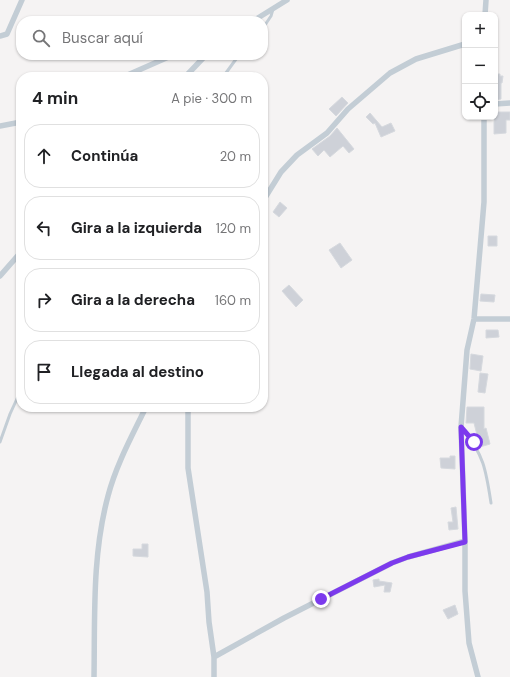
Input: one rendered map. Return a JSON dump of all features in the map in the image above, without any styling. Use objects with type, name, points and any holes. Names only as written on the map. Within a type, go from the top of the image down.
[{"type":"street","points":[[0,36],[7,34],[22,0]]},
{"type":"street","points":[[485,12],[486,0]]},
{"type":"street","points":[[261,16],[284,1]]},
{"type":"street","points":[[268,194],[281,172],[297,154],[327,133],[348,109],[390,73],[416,59],[462,45]]},
{"type":"street","points":[[134,72],[162,60]]},
{"type":"street","points":[[190,72],[201,60]]},
{"type":"street","points":[[498,104],[510,103]]},
{"type":"street","points":[[478,677],[469,642],[465,591],[461,427],[467,350],[474,319],[484,202],[484,120]]},
{"type":"street","points":[[0,126],[16,123]]},
{"type":"street","points":[[0,276],[16,258]]},
{"type":"street","points":[[474,319],[510,318]]},
{"type":"street","points":[[94,677],[95,578],[104,510],[120,461],[144,412]]},
{"type":"street","points":[[188,412],[188,468],[207,592],[209,622],[214,657],[214,677]]},
{"type":"street","points":[[214,657],[284,618],[392,563],[408,557],[465,542]]},
{"type":"lane","points":[[268,20],[273,8]]},
{"type":"lane","points":[[227,72],[235,60]]},
{"type":"lane","points":[[0,442],[16,401]]},
{"type":"lane","points":[[461,427],[474,442],[481,456],[486,473],[491,503]]},
{"type":"building","points":[[498,74],[503,76],[501,83],[501,99],[498,100]]},
{"type":"building","points":[[342,97],[348,103],[336,116],[329,109]]},
{"type":"building","points":[[498,112],[510,112],[510,120],[506,120],[506,133],[494,134],[494,120],[498,120]]},
{"type":"building","points":[[370,113],[382,127],[391,123],[395,131],[381,137],[375,123],[373,124],[366,117]]},
{"type":"building","points":[[337,128],[354,149],[349,153],[343,146],[330,157],[324,150],[318,156],[312,149],[330,136]]},
{"type":"building","points":[[280,202],[287,208],[279,217],[273,212]]},
{"type":"building","points":[[488,236],[497,236],[497,246],[488,246]]},
{"type":"building","points":[[340,243],[352,260],[341,268],[329,250]]},
{"type":"building","points":[[289,285],[303,300],[296,307],[282,291]]},
{"type":"building","points":[[481,294],[495,295],[494,302],[480,301]]},
{"type":"building","points":[[486,330],[498,330],[499,337],[486,338]]},
{"type":"building","points":[[471,354],[483,356],[481,371],[470,369]]},
{"type":"building","points":[[480,373],[488,374],[485,393],[478,392]]},
{"type":"building","points":[[467,407],[484,407],[484,429],[486,428],[490,444],[480,447],[474,423],[466,423]]},
{"type":"building","points":[[450,456],[455,456],[455,469],[441,468],[440,458],[450,458]]},
{"type":"building","points":[[456,507],[458,529],[449,530],[448,522],[453,522],[451,508]]},
{"type":"building","points":[[142,544],[148,544],[148,557],[133,556],[133,549],[142,549]]},
{"type":"building","points":[[379,579],[379,581],[392,583],[390,592],[384,592],[385,585],[374,587],[373,580]]},
{"type":"building","points":[[455,605],[458,614],[448,619],[443,610]]},
{"type":"route","points":[[321,599],[392,563],[408,557],[465,542],[461,427],[474,442]]}]
